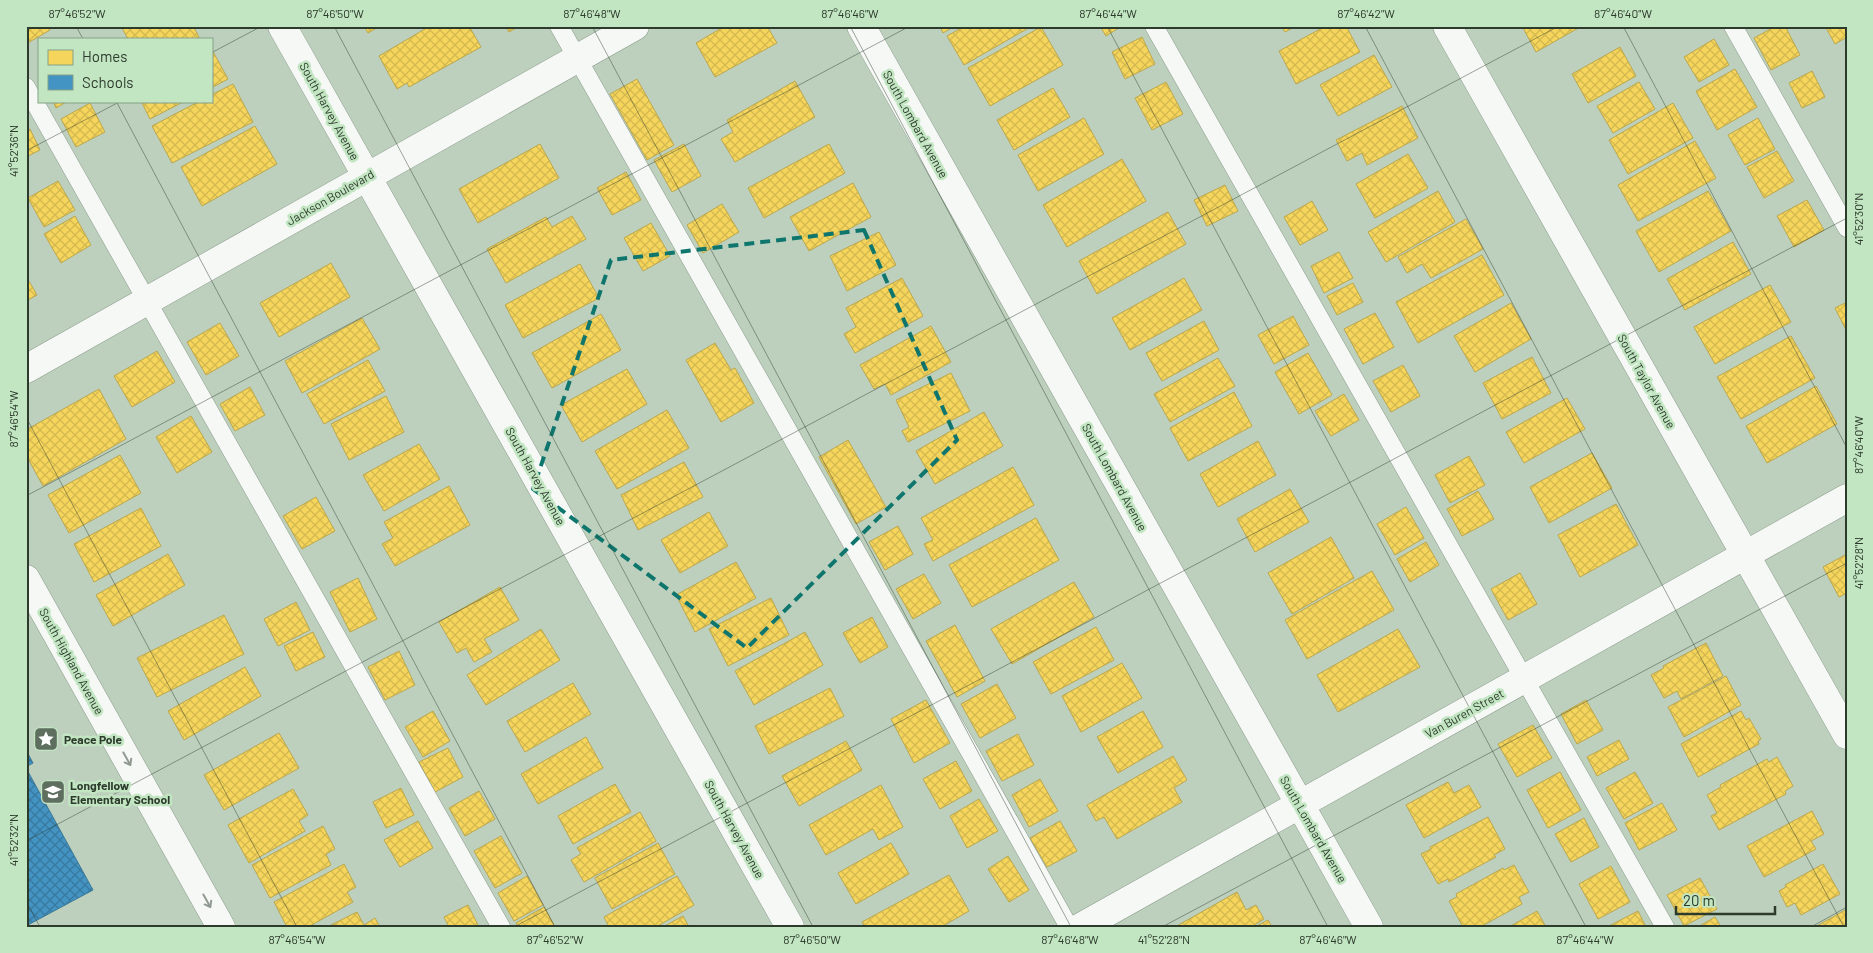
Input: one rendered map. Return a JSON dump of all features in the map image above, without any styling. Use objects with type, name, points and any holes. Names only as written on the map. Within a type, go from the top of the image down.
[{"type":"street","name":"South Harvey Avenue","points":[[282,26],[790,927]]},
{"type":"street","name":"Jackson Boulevard","points":[[26,369],[635,26]]},
{"type":"street","name":"South Lombard Avenue","points":[[861,26],[1370,927]]},
{"type":"street","name":"South Taylor Avenue","points":[[1447,26],[1847,735]]},
{"type":"street","name":"Van Buren Street","points":[[1082,927],[1847,498]]},
{"type":"street","name":"South Highland Avenue","points":[[26,579],[221,927]]},
{"type":"lane","points":[[559,26],[1069,927]]},
{"type":"lane","points":[[1154,26],[1665,927]]},
{"type":"lane","points":[[1733,26],[1847,228]]},
{"type":"lane","points":[[26,87],[501,927]]},
{"type":"highlighted area","points":[[864,230],[957,440],[747,648],[533,489],[611,260]]},
{"type":"building: Homes","points":[[26,26],[48,26],[50,30],[26,44]]},
{"type":"building: Homes","points":[[121,26],[193,26],[199,37],[198,38],[127,38]]},
{"type":"building: Homes","points":[[364,26],[380,26],[368,33]]},
{"type":"building: Homes","points":[[430,26],[469,26],[481,47],[409,87],[407,83],[397,89],[379,56]]},
{"type":"building: Homes","points":[[505,26],[520,26],[509,32]]},
{"type":"building: Homes","points":[[725,26],[767,26],[777,43],[715,77],[696,43]]},
{"type":"building: Homes","points":[[940,26],[955,26],[943,33]]},
{"type":"building: Homes","points":[[965,26],[1032,26],[964,65],[947,36]]},
{"type":"building: Homes","points":[[1100,26],[1122,26],[1106,36]]},
{"type":"building: Homes","points":[[1281,26],[1296,26],[1285,32]]},
{"type":"building: Homes","points":[[1326,26],[1346,26],[1360,52],[1296,84],[1279,51]]},
{"type":"building: Homes","points":[[1522,26],[1582,26],[1536,52]]},
{"type":"building: Homes","points":[[1776,26],[1785,26],[1800,55],[1771,70],[1754,38]]},
{"type":"building: Homes","points":[[1825,26],[1847,26],[1847,37],[1835,44]]},
{"type":"building: Homes","points":[[1041,27],[1063,65],[990,106],[968,68]]},
{"type":"building: Homes","points":[[1142,37],[1155,64],[1125,79],[1112,52]]},
{"type":"building: Homes","points":[[1714,39],[1729,65],[1699,82],[1684,57]]},
{"type":"building: Homes","points":[[1620,47],[1636,76],[1588,103],[1572,74]]},
{"type":"building: Homes","points":[[212,50],[228,79],[212,87]]},
{"type":"building: Homes","points":[[1374,55],[1392,87],[1338,116],[1320,85]]},
{"type":"building: Homes","points":[[1735,69],[1757,107],[1717,130],[1696,91]]},
{"type":"building: Homes","points":[[1812,71],[1825,97],[1802,108],[1789,83]]},
{"type":"building: Homes","points":[[637,79],[674,145],[647,160],[610,94]]},
{"type":"building: Homes","points":[[795,81],[815,117],[735,162],[721,139],[733,132],[727,120]]},
{"type":"building: Homes","points":[[1166,82],[1183,114],[1152,130],[1135,98]]},
{"type":"building: Homes","points":[[1639,82],[1655,109],[1613,133],[1597,106]]},
{"type":"building: Homes","points":[[233,84],[253,122],[172,163],[152,126],[198,102],[212,102],[212,94]]},
{"type":"building: Homes","points":[[1053,88],[1070,117],[1014,150],[997,120]]},
{"type":"building: Homes","points":[[53,102],[66,102],[56,108]]},
{"type":"building: Homes","points":[[142,102],[183,102],[150,119]]},
{"type":"building: Homes","points":[[90,103],[105,132],[76,147],[61,119]]},
{"type":"building: Homes","points":[[1673,103],[1693,138],[1628,174],[1609,140]]},
{"type":"building: Homes","points":[[1402,106],[1418,138],[1367,165],[1362,153],[1347,161],[1336,140]]},
{"type":"building: Homes","points":[[1084,118],[1104,154],[1038,191],[1018,155]]},
{"type":"building: Homes","points":[[1758,118],[1775,149],[1745,165],[1728,135]]},
{"type":"building: Homes","points":[[255,126],[277,164],[202,206],[181,167]]},
{"type":"building: Homes","points":[[30,129],[40,150],[26,157],[26,131]]},
{"type":"building: Homes","points":[[1695,141],[1716,178],[1638,221],[1618,185]]},
{"type":"building: Homes","points":[[540,144],[559,178],[478,223],[459,189]]},
{"type":"building: Homes","points":[[684,144],[701,176],[672,192],[654,160]]},
{"type":"building: Homes","points":[[829,144],[845,173],[764,218],[748,188]]},
{"type":"building: Homes","points":[[1777,151],[1794,181],[1764,198],[1747,167]]},
{"type":"building: Homes","points":[[1408,154],[1428,188],[1375,218],[1356,184]]},
{"type":"building: Homes","points":[[1122,159],[1146,201],[1067,247],[1043,205]]},
{"type":"building: Homes","points":[[626,172],[641,200],[612,215],[597,188]]},
{"type":"building: Homes","points":[[58,181],[75,210],[44,227],[28,198]]},
{"type":"building: Homes","points":[[853,183],[871,217],[809,251],[790,217]]},
{"type":"building: Homes","points":[[1225,185],[1238,211],[1207,226],[1194,200]]},
{"type":"building: Homes","points":[[1438,191],[1455,222],[1386,262],[1368,232]]},
{"type":"building: Homes","points":[[1708,191],[1731,231],[1659,272],[1636,231]]},
{"type":"building: Homes","points":[[1807,200],[1824,230],[1794,247],[1777,216]]},
{"type":"building: Homes","points":[[1312,201],[1328,230],[1300,245],[1284,217]]},
{"type":"building: Homes","points":[[722,204],[739,232],[703,253],[687,225]]},
{"type":"building: Homes","points":[[1168,212],[1186,244],[1097,294],[1079,261]]},
{"type":"building: Homes","points":[[75,216],[91,245],[61,263],[44,234]]},
{"type":"building: Homes","points":[[572,216],[586,239],[506,283],[487,249],[546,217],[552,227]]},
{"type":"building: Homes","points":[[1466,219],[1483,249],[1431,278],[1422,264],[1407,273],[1398,257]]},
{"type":"building: Homes","points":[[651,223],[670,256],[643,271],[624,238]]},
{"type":"building: Homes","points":[[879,232],[896,265],[847,291],[830,256]]},
{"type":"building: Homes","points":[[1733,242],[1751,274],[1685,310],[1667,279]]},
{"type":"building: Homes","points":[[1339,252],[1353,278],[1324,293],[1311,266]]},
{"type":"building: Homes","points":[[1482,255],[1504,295],[1418,343],[1396,302]]},
{"type":"building: Homes","points":[[331,263],[350,297],[279,337],[260,303]]},
{"type":"building: Homes","points":[[580,264],[599,298],[523,338],[505,305]]},
{"type":"building: Homes","points":[[26,276],[37,295],[26,301]]},
{"type":"building: Homes","points":[[902,278],[923,316],[855,353],[844,334],[856,327],[846,308]]},
{"type":"building: Homes","points":[[1184,278],[1202,310],[1130,350],[1112,318]]},
{"type":"building: Homes","points":[[1353,283],[1363,302],[1337,315],[1327,296]]},
{"type":"building: Homes","points":[[1770,285],[1791,322],[1715,364],[1694,327]]},
{"type":"building: Homes","points":[[1847,302],[1847,332],[1835,308]]},
{"type":"building: Homes","points":[[1511,303],[1531,339],[1475,372],[1454,336]]},
{"type":"building: Homes","points":[[1375,313],[1394,347],[1363,364],[1344,329]]},
{"type":"building: Homes","points":[[601,314],[621,350],[552,388],[532,353]]},
{"type":"building: Homes","points":[[1293,316],[1309,345],[1274,364],[1258,335]]},
{"type":"building: Homes","points":[[362,318],[380,349],[302,393],[285,361]]},
{"type":"building: Homes","points":[[1204,321],[1219,350],[1162,381],[1146,353]]},
{"type":"building: Homes","points":[[220,323],[239,356],[206,375],[187,342]]},
{"type":"building: Homes","points":[[931,326],[951,362],[891,395],[885,384],[874,389],[860,365]]},
{"type":"building: Homes","points":[[1791,336],[1815,378],[1741,419],[1717,377]]},
{"type":"building: Homes","points":[[715,343],[731,370],[735,368],[754,403],[721,422],[686,360]]},
{"type":"building: Homes","points":[[157,351],[175,382],[132,407],[114,376]]},
{"type":"building: Homes","points":[[1308,353],[1332,395],[1299,414],[1275,372]]},
{"type":"building: Homes","points":[[1532,357],[1551,393],[1502,419],[1483,383]]},
{"type":"building: Homes","points":[[1218,358],[1235,386],[1170,422],[1154,394]]},
{"type":"building: Homes","points":[[368,360],[385,391],[324,424],[307,394]]},
{"type":"building: Homes","points":[[1403,365],[1420,396],[1391,412],[1373,381]]},
{"type":"building: Homes","points":[[627,369],[647,404],[582,442],[561,405]]},
{"type":"building: Homes","points":[[951,373],[970,411],[908,442],[902,431],[909,427],[896,400]]},
{"type":"building: Homes","points":[[1816,386],[1837,424],[1767,463],[1746,426]]},
{"type":"building: Homes","points":[[250,387],[265,415],[235,431],[220,404]]},
{"type":"building: Homes","points":[[99,389],[126,439],[43,486],[26,455],[26,430]]},
{"type":"building: Homes","points":[[1234,392],[1252,426],[1188,461],[1170,428]]},
{"type":"building: Homes","points":[[1344,394],[1359,420],[1331,436],[1315,411]]},
{"type":"building: Homes","points":[[386,396],[404,432],[349,460],[331,424]]},
{"type":"building: Homes","points":[[1567,398],[1585,429],[1524,463],[1506,432]]},
{"type":"building: Homes","points":[[667,410],[689,448],[617,489],[595,451]]},
{"type":"building: Homes","points":[[984,412],[1003,446],[935,484],[916,451]]},
{"type":"building: Homes","points":[[191,416],[212,452],[177,473],[156,437]]},
{"type":"building: Homes","points":[[848,440],[886,507],[856,524],[819,457]]},
{"type":"building: Homes","points":[[1258,441],[1276,475],[1218,507],[1200,474]]},
{"type":"building: Homes","points":[[419,444],[440,479],[384,511],[363,475]]},
{"type":"building: Homes","points":[[1592,453],[1612,488],[1549,523],[1530,487]]},
{"type":"building: Homes","points":[[120,455],[141,493],[69,533],[48,495]]},
{"type":"building: Homes","points":[[1469,456],[1485,485],[1450,503],[1435,475]]},
{"type":"building: Homes","points":[[684,462],[703,497],[638,530],[621,495]]},
{"type":"building: Homes","points":[[1013,467],[1034,505],[933,561],[924,544],[933,540],[921,518]]},
{"type":"building: Homes","points":[[449,486],[470,525],[395,566],[382,544],[393,538],[384,522]]},
{"type":"building: Homes","points":[[1290,489],[1309,522],[1255,552],[1237,519]]},
{"type":"building: Homes","points":[[1478,491],[1494,519],[1462,536],[1447,509]]},
{"type":"building: Homes","points":[[316,497],[335,531],[302,549],[283,516]]},
{"type":"building: Homes","points":[[1616,504],[1638,545],[1580,577],[1558,535]]},
{"type":"building: Homes","points":[[1406,507],[1424,538],[1395,555],[1377,524]]},
{"type":"building: Homes","points":[[141,508],[161,546],[94,582],[74,544]]},
{"type":"building: Homes","points":[[709,512],[728,546],[680,573],[661,540]]},
{"type":"building: Homes","points":[[1036,518],[1059,560],[972,607],[949,565]]},
{"type":"building: Homes","points":[[898,526],[913,554],[885,570],[869,542]]},
{"type":"building: Homes","points":[[1331,537],[1354,578],[1292,614],[1268,573]]},
{"type":"building: Homes","points":[[1426,542],[1439,565],[1410,582],[1397,559]]},
{"type":"building: Homes","points":[[168,554],[185,585],[113,626],[96,595]]},
{"type":"building: Homes","points":[[1847,554],[1847,593],[1839,597],[1823,567]]},
{"type":"building: Homes","points":[[736,562],[756,598],[695,632],[676,595]]},
{"type":"building: Homes","points":[[1372,571],[1394,610],[1307,659],[1285,620]]},
{"type":"building: Homes","points":[[1520,573],[1537,604],[1508,620],[1491,589]]},
{"type":"building: Homes","points":[[924,574],[941,603],[913,619],[896,589]]},
{"type":"building: Homes","points":[[358,578],[377,619],[350,632],[330,592]]},
{"type":"building: Homes","points":[[1074,582],[1094,617],[1012,664],[991,629]]},
{"type":"building: Homes","points":[[500,587],[519,620],[484,639],[492,652],[474,662],[466,648],[457,653],[439,622]]},
{"type":"building: Homes","points":[[771,598],[789,635],[728,666],[709,629]]},
{"type":"building: Homes","points":[[296,602],[310,630],[278,646],[264,619]]},
{"type":"building: Homes","points":[[224,615],[244,654],[157,697],[137,658]]},
{"type":"building: Homes","points":[[872,617],[888,647],[860,663],[843,633]]},
{"type":"building: Homes","points":[[955,625],[985,681],[957,697],[926,641]]},
{"type":"building: Homes","points":[[1096,627],[1114,660],[1051,694],[1033,662]]},
{"type":"building: Homes","points":[[541,629],[560,660],[486,705],[467,675]]},
{"type":"building: Homes","points":[[1398,629],[1420,667],[1338,712],[1317,675]]},
{"type":"building: Homes","points":[[313,632],[325,657],[296,671],[284,646]]},
{"type":"building: Homes","points":[[805,632],[823,665],[754,705],[735,671]]},
{"type":"building: Homes","points":[[1706,643],[1723,676],[1681,699],[1677,691],[1664,698],[1651,675],[1664,668],[1663,666]]},
{"type":"building: Homes","points":[[399,651],[415,685],[385,700],[368,667]]},
{"type":"building: Homes","points":[[1122,663],[1142,698],[1081,732],[1062,696]]},
{"type":"building: Homes","points":[[245,667],[261,696],[184,740],[168,711]]},
{"type":"building: Homes","points":[[1726,676],[1741,705],[1684,737],[1668,707]]},
{"type":"building: Homes","points":[[573,683],[591,714],[525,752],[507,721]]},
{"type":"building: Homes","points":[[997,684],[1016,718],[980,738],[961,704]]},
{"type":"building: Homes","points":[[830,688],[844,716],[769,754],[755,726]]},
{"type":"building: Homes","points":[[926,700],[950,743],[914,763],[891,719]]},
{"type":"building: Homes","points":[[1586,700],[1603,730],[1577,744],[1561,714]]},
{"type":"building: Homes","points":[[433,711],[450,741],[423,757],[405,727]]},
{"type":"building: Homes","points":[[1143,711],[1163,747],[1118,773],[1097,737]]},
{"type":"building: Homes","points":[[1741,711],[1746,720],[1749,718],[1761,739],[1758,741],[1759,744],[1698,777],[1681,744]]},
{"type":"building: Homes","points":[[1533,725],[1552,758],[1517,777],[1498,744]]},
{"type":"building: Homes","points":[[279,733],[299,768],[224,810],[204,775]]},
{"type":"building: Homes","points":[[1018,734],[1034,765],[1002,781],[986,751]]},
{"type":"building: Homes","points":[[586,737],[603,768],[538,804],[521,774]]},
{"type":"building: Homes","points":[[1619,740],[1629,759],[1597,776],[1587,757]]},
{"type":"building: Homes","points":[[846,741],[862,770],[799,806],[782,776]]},
{"type":"building: Homes","points":[[448,748],[463,777],[435,792],[419,762]]},
{"type":"building: Homes","points":[[1173,756],[1187,780],[1174,788],[1182,802],[1117,839],[1104,817],[1096,821],[1087,805]]},
{"type":"building: Homes","points":[[1777,757],[1793,786],[1785,791],[1786,794],[1719,830],[1711,816],[1717,813],[1707,795],[1721,787],[1720,785],[1767,759],[1769,762]]},
{"type":"building: Homes","points":[[956,761],[972,791],[940,809],[923,779]]},
{"type":"building: Homes","points":[[1560,772],[1581,810],[1548,828],[1527,790]]},
{"type":"building: Homes","points":[[1635,772],[1653,803],[1624,819],[1606,788]]},
{"type":"building: Homes","points":[[1040,779],[1058,811],[1029,827],[1012,795]]},
{"type":"building: Homes","points":[[1448,782],[1454,793],[1469,785],[1481,807],[1424,838],[1406,805]]},
{"type":"building: Homes","points":[[615,784],[631,812],[573,844],[558,816]]},
{"type":"building: Homes","points":[[881,785],[903,827],[879,840],[873,829],[826,855],[809,825]]},
{"type":"building: Homes","points":[[401,788],[414,815],[386,828],[373,802]]},
{"type":"building: Homes","points":[[293,789],[308,815],[299,821],[305,831],[249,863],[228,825]]},
{"type":"building: Homes","points":[[479,791],[495,819],[465,836],[449,808]]},
{"type":"building: Homes","points":[[979,799],[998,831],[967,848],[950,816]]},
{"type":"building: Homes","points":[[1662,803],[1677,830],[1639,850],[1625,823]]},
{"type":"building: Homes","points":[[1812,811],[1824,834],[1811,841],[1816,849],[1764,877],[1747,846]]},
{"type":"building: Homes","points":[[640,812],[656,841],[584,882],[571,860],[581,854],[577,848]]},
{"type":"building: Homes","points":[[1488,817],[1505,849],[1494,855],[1496,857],[1449,882],[1448,879],[1438,884],[1421,854],[1431,849],[1430,847]]},
{"type":"building: Homes","points":[[1584,818],[1599,847],[1571,862],[1555,834]]},
{"type":"building: Homes","points":[[418,821],[433,848],[400,867],[384,840]]},
{"type":"building: Homes","points":[[1060,821],[1077,851],[1047,867],[1030,838]]},
{"type":"building: Homes","points":[[323,826],[335,849],[326,854],[331,865],[270,898],[252,865]]},
{"type":"building: Homes","points":[[501,836],[522,873],[495,888],[474,851]]},
{"type":"building: Homes","points":[[658,843],[675,874],[612,909],[595,878]]},
{"type":"building: Homes","points":[[891,843],[909,874],[856,904],[838,873]]},
{"type":"building: Homes","points":[[1008,856],[1029,890],[1009,902],[988,869]]},
{"type":"building: Homes","points":[[344,864],[356,887],[347,892],[353,902],[308,927],[287,927],[274,902]]},
{"type":"building: Homes","points":[[1823,864],[1840,894],[1801,915],[1795,903],[1787,907],[1779,891],[1786,887],[1785,885]]},
{"type":"building: Homes","points":[[1514,865],[1529,892],[1519,897],[1522,904],[1480,927],[1463,927],[1449,901],[1457,897],[1456,894],[1503,868],[1504,870]]},
{"type":"building: Homes","points":[[1611,866],[1630,902],[1598,919],[1579,884]]},
{"type":"building: Homes","points":[[949,875],[969,911],[941,927],[865,927],[862,922]]},
{"type":"building: Homes","points":[[527,876],[543,905],[514,921],[498,893]]},
{"type":"building: Homes","points":[[677,876],[694,905],[656,927],[609,927],[604,917]]},
{"type":"building: Homes","points":[[1700,878],[1717,909],[1684,926],[1667,895]]},
{"type":"building: Homes","points":[[1237,892],[1246,910],[1256,905],[1264,919],[1251,927],[1175,927]]},
{"type":"building: Homes","points":[[468,905],[479,927],[449,927],[444,917]]},
{"type":"building: Homes","points":[[544,907],[555,927],[518,927],[516,923]]},
{"type":"building: Homes","points":[[1847,909],[1847,927],[1815,927]]},
{"type":"building: Homes","points":[[1537,911],[1546,927],[1509,927]]},
{"type":"building: Homes","points":[[1638,911],[1646,927],[1609,926]]},
{"type":"building: Homes","points":[[357,912],[364,925],[375,918],[380,927],[331,925]]},
{"type":"building: Homes","points":[[683,916],[689,927],[663,927]]},
{"type":"building: Homes","points":[[1715,917],[1721,927],[1698,927]]},
{"type":"building: Homes","points":[[1268,920],[1272,927],[1255,927]]},
{"type":"building: Schools","points":[[26,750],[33,763],[26,767]]},
{"type":"building: Schools","name":"Longfellow Elementary School","points":[[26,768],[93,890],[26,926]]},
{"type":"place","name":"Peace Pole","points":[[46,739]]},
{"type":"place","name":"Longfellow Elementary School","points":[[53,792]]}]
